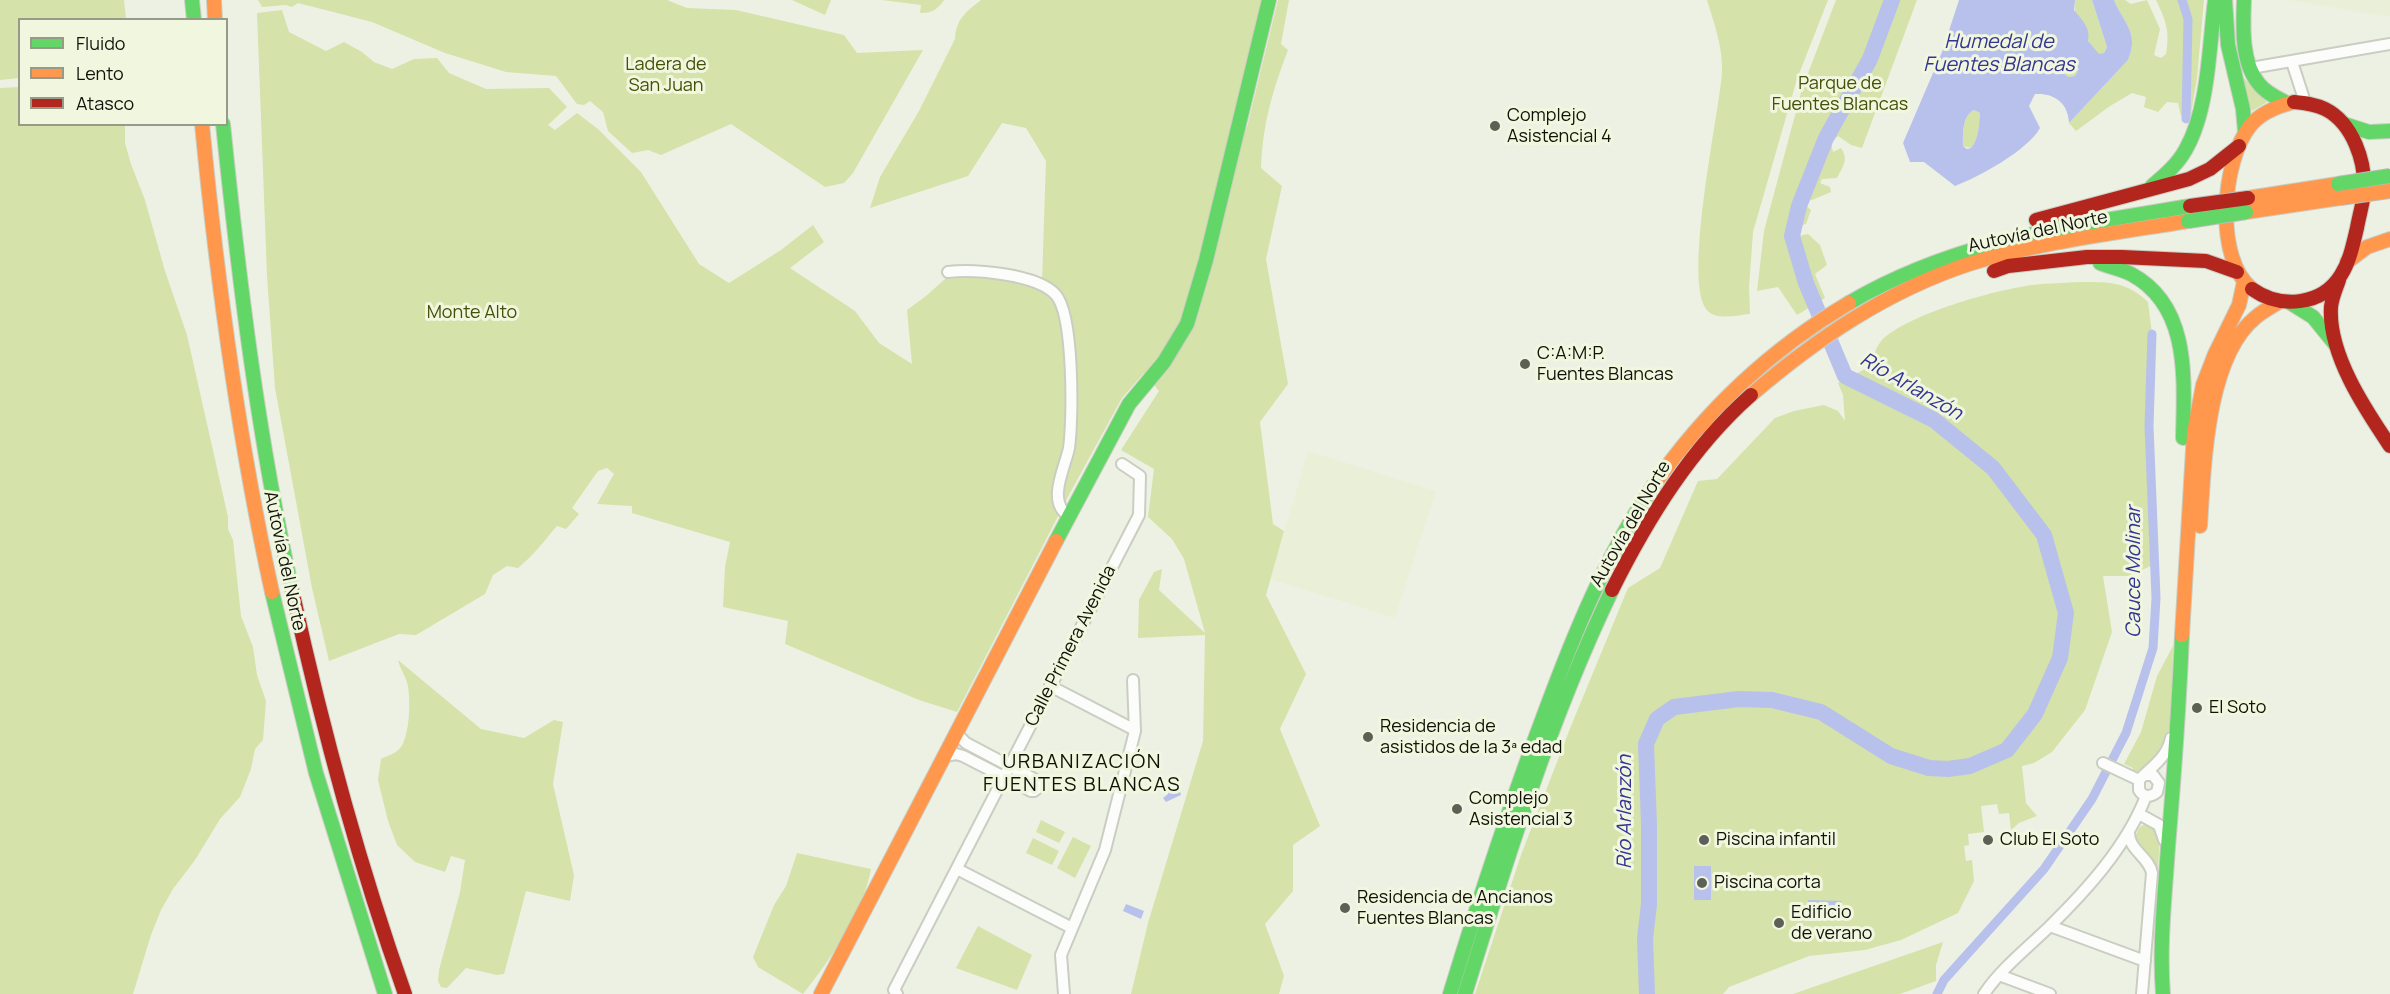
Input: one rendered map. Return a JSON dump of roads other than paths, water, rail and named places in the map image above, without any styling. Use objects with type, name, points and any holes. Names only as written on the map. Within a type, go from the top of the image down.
[{"type":"main road","points":[[192,0],[194,18]]},
{"type":"main road","points":[[214,0],[215,18]]},
{"type":"main road","points":[[821,994],[1129,404],[1164,362],[1187,324],[1206,260],[1269,0]]},
{"type":"main road","points":[[2134,195],[2167,175],[2180,160],[2195,133],[2203,98],[2215,0]]},
{"type":"main road","points":[[2225,0],[2227,40],[2235,79],[2245,110],[2246,132]]},
{"type":"main road","points":[[2244,0],[2244,23],[2251,68],[2262,87],[2287,103]]},
{"type":"main road","points":[[2336,345],[2331,310],[2362,206],[2364,188],[2362,166],[2355,144],[2344,124],[2325,108],[2305,102],[2287,103],[2259,117],[2246,132],[2239,146],[2230,182],[2229,248],[2240,277],[2250,288],[2264,297],[2284,302],[2313,316],[2336,345],[2362,402],[2390,446]]},
{"type":"main road","points":[[2344,124],[2368,132],[2390,131]]},
{"type":"main road","name":"Autovía del Norte","points":[[202,126],[215,260],[228,354],[251,493],[273,600],[310,754],[358,914],[385,994]]},
{"type":"main road","name":"Autovía del Norte","points":[[223,126],[239,279],[257,406],[278,528],[329,747],[360,858],[405,994]]},
{"type":"main road","points":[[1866,290],[1911,263],[1974,237],[2134,195],[2200,175],[2223,161],[2239,146]]},
{"type":"main road","points":[[1866,290],[1929,263],[1989,243],[2049,229],[2390,176]]},
{"type":"main road","name":"Autovía del Norte","points":[[1465,994],[1528,799],[1593,630],[1611,590],[1659,506],[1692,458],[1748,398],[1781,374],[1822,338],[1877,310],[1913,287],[1965,266],[2037,247],[2188,221],[2390,191]]},
{"type":"main road","points":[[2347,262],[2359,251],[2390,239]]},
{"type":"main road","points":[[1877,310],[1961,279],[2008,266],[2068,260],[2122,257],[2206,261],[2240,277]]},
{"type":"main road","points":[[2068,260],[2098,262],[2119,268],[2154,290],[2173,315],[2179,333],[2183,359],[2182,489],[2185,547]]},
{"type":"main road","points":[[2163,994],[2161,972],[2164,904],[2180,676],[2185,547],[2192,450],[2198,403],[2215,354],[2239,305],[2240,277]]},
{"type":"main road","points":[[2163,994],[2168,972],[2201,512],[2214,390],[2238,340],[2266,308],[2284,302],[2307,300],[2320,295],[2340,277]]},
{"type":"main road","name":"Autovía del Norte","points":[[1450,994],[1524,768],[1565,658],[1588,605],[1650,490],[1697,428],[1716,409],[1724,392],[1825,311],[1866,290]]},
{"type":"street","points":[[2251,68],[2390,44]]},
{"type":"street","points":[[2292,62],[2305,102]]},
{"type":"street","points":[[948,272],[973,271],[1031,281],[1044,285],[1060,300],[1068,336],[1072,426],[1065,465],[1057,491],[1060,507],[1069,516]]},
{"type":"street","name":"Calle Primera Avenida","points":[[895,993],[1139,515],[1140,476],[1122,464]]},
{"type":"street","points":[[2180,676],[2170,743],[2163,756],[2143,777],[2139,790],[2150,795],[2172,790],[2178,780],[2181,744],[2185,730]]},
{"type":"street","points":[[1064,994],[1060,955],[1105,850],[1135,730],[1133,680]]},
{"type":"street","points":[[1050,686],[1135,730]]},
{"type":"street","points":[[945,756],[956,754],[963,756],[1031,791],[1038,787],[1034,779],[966,743],[956,733]]},
{"type":"street","points":[[1983,994],[1999,975],[2050,926],[2126,840],[2150,795],[2159,786],[2158,780],[2153,776],[2143,777],[2103,763]]},
{"type":"street","points":[[2139,814],[2159,825],[2164,838],[2156,994]]},
{"type":"street","points":[[2126,840],[2152,870],[2142,994]]},
{"type":"street","points":[[957,869],[1072,928]]},
{"type":"street","points":[[2050,926],[2145,961]]},
{"type":"street","points":[[1999,975],[2050,994]]},
{"type":"water","name":"Humedal de Fuentes Blancas","points":[[1959,0],[2075,0],[2074,10],[2087,28],[2088,41],[2099,54],[2104,53],[2107,47],[2092,0],[2114,0],[2129,28],[2132,42],[2128,60],[2069,123],[2066,110],[2059,101],[2049,95],[2035,94],[2029,106],[2040,128],[2034,136],[2002,162],[1955,186],[1924,162],[1910,162],[1903,143],[1942,52]],"holes":[[[2067,61],[2079,69],[2075,76],[2068,77],[2058,68],[2061,62]],[[1974,110],[1980,113],[1978,131],[1974,144],[1967,149],[1963,146],[1964,126],[1967,116]]]},
{"type":"water","points":[[1178,785],[1181,795],[1166,802],[1163,798],[1168,794],[1168,787]]},
{"type":"water","name":"Piscina corta","points":[[1694,866],[1711,866],[1711,900],[1694,900]]},
{"type":"water","points":[[1808,900],[1842,901],[1842,918],[1808,918]]},
{"type":"water","points":[[1126,904],[1144,911],[1141,919],[1123,911]]},
{"type":"waterway","name":"Río Arlanzón","points":[[1647,994],[1645,939],[1649,904],[1649,825],[1646,744],[1657,719],[1674,707],[1739,699],[1772,700],[1821,712],[1891,756],[1929,768],[1948,769],[1970,766],[2007,750],[2035,714],[2060,658],[2066,613],[2044,535],[1993,468],[1934,420],[1845,376],[1806,283],[1792,236],[1799,206],[1826,138],[1870,59],[1892,0]]},
{"type":"waterway","name":"Cauce Molinar","points":[[2182,0],[2188,19],[2186,119]]},
{"type":"waterway","name":"Cauce Molinar","points":[[1937,994],[1944,980],[2044,869],[2092,799],[2126,733],[2153,648],[2156,598],[2149,426],[2152,334]]},
{"type":"place","name":"Complejo Asistencial 4","points":[[1495,126]]},
{"type":"place","name":"C:A:M:P. Fuentes Blancas","points":[[1525,364]]},
{"type":"place","name":"El Soto","points":[[2197,708]]},
{"type":"place","name":"Residencia de asistidos de la 3ª edad","points":[[1368,737]]},
{"type":"place","name":"Complejo Asistencial 3","points":[[1457,809]]},
{"type":"place","name":"Piscina infantil","points":[[1704,840]]},
{"type":"place","name":"Club El Soto","points":[[1988,840]]},
{"type":"place","name":"Piscina corta","points":[[1702,883]]},
{"type":"place","name":"Residencia de Ancianos Fuentes Blancas","points":[[1345,908]]},
{"type":"place","name":"Edificio de verano","points":[[1779,923]]},
{"type":"district","name":"URBANIZACIÓN FUENTES BLANCAS","points":[[1082,774]]},
{"type":"park label","name":"Ladera de San Juan","points":[[666,76]]},
{"type":"park label","name":"Parque de Fuentes Blancas","points":[[1840,94]]},
{"type":"park label","name":"Monte Alto","points":[[472,313]]}]
